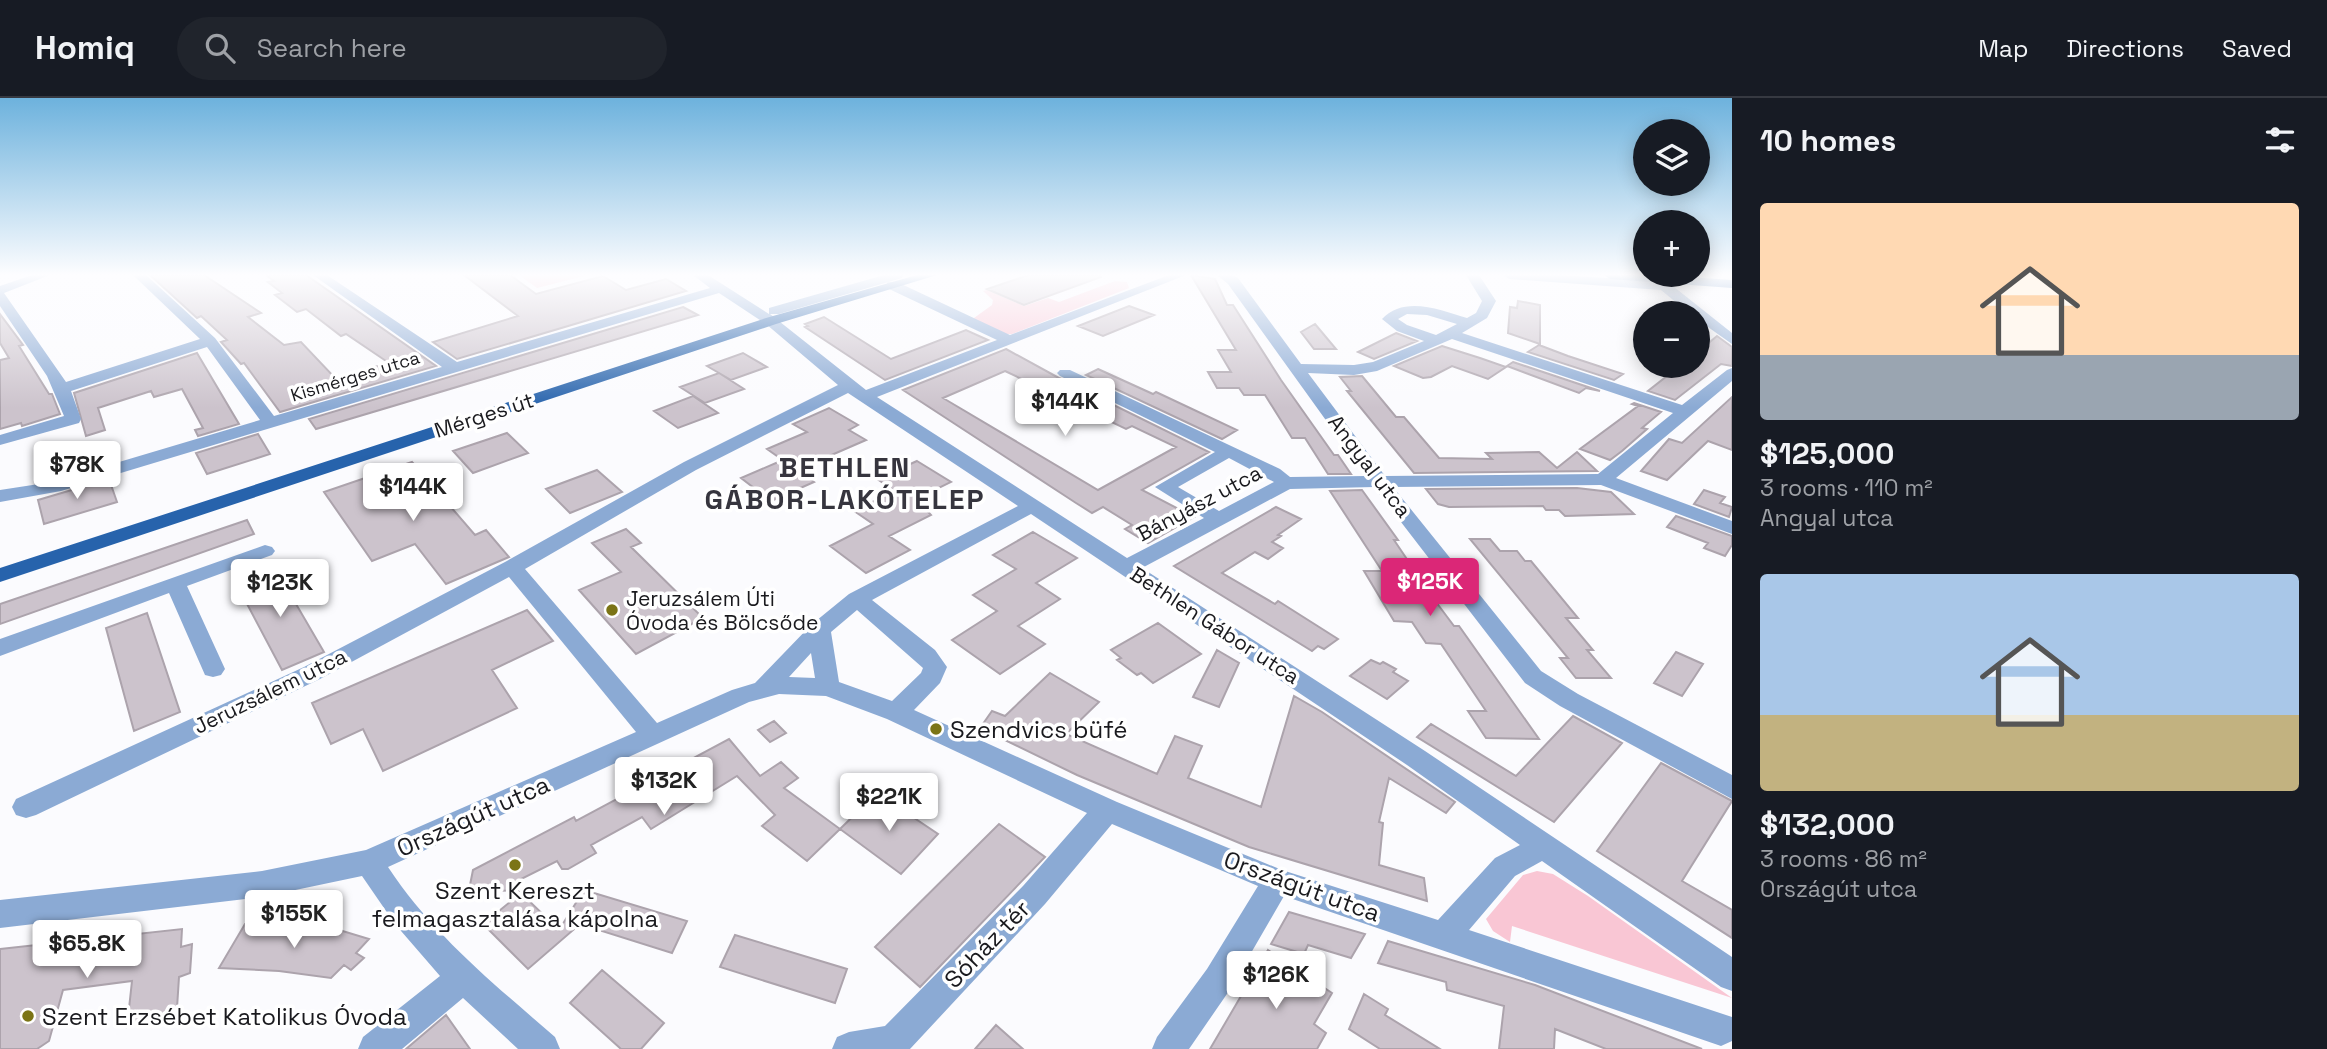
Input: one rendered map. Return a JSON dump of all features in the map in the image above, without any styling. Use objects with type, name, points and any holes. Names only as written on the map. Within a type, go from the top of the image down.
[{"type":"main road","name":"Mérges út","points":[[0,575],[763,319]]},
{"type":"street","points":[[0,440],[73,419],[73,412],[62,389],[16,319]]},
{"type":"street","points":[[187,319],[210,341],[270,422]]},
{"type":"street","points":[[384,319],[453,366]]},
{"type":"street","name":"Kismérges utca","points":[[0,496],[54,487],[615,319]]},
{"type":"street","name":"Bethlen Gábor utca","points":[[777,319],[857,391],[1127,567],[1544,846],[1732,976]]},
{"type":"street","points":[[969,319],[1008,340]]},
{"type":"street","name":"Jeruzsálem utca","points":[[26,807],[312,673],[512,567],[690,466],[857,391],[1063,319]]},
{"type":"street","name":"Angyal utca","points":[[1261,319],[1378,480],[1533,677],[1569,700],[1732,788]]},
{"type":"street","points":[[1390,319],[1402,328],[1444,337],[1685,412]]},
{"type":"street","points":[[1452,319],[1468,323]]},
{"type":"street","points":[[1297,369],[1354,370],[1377,366],[1444,337],[1474,319]]},
{"type":"street","points":[[1710,324],[1732,340]]},
{"type":"street","points":[[62,389],[210,341]]},
{"type":"street","points":[[1065,373],[1286,482]]},
{"type":"street","points":[[1603,479],[1732,373]]},
{"type":"street","points":[[1217,518],[1164,487],[1228,452]]},
{"type":"street","points":[[1603,479],[1732,527]]},
{"type":"street","name":"Bányász utca","points":[[1127,567],[1286,482],[1603,479]]},
{"type":"street","name":"Országút utca","points":[[764,688],[820,630],[858,599],[1034,505]]},
{"type":"street","points":[[0,648],[265,551]]},
{"type":"street","points":[[512,567],[654,736]]},
{"type":"street","points":[[175,583],[213,669]]},
{"type":"street","points":[[858,599],[927,656],[935,667],[932,677],[896,712]]},
{"type":"street","points":[[820,630],[828,687]]},
{"type":"street","name":"Országút utca","points":[[0,914],[262,884],[369,862],[764,688],[779,685],[828,687],[896,712],[1107,810],[1277,881],[1721,1029]]},
{"type":"street","name":"Sóház tér","points":[[849,1049],[894,1041],[1034,895],[1107,810]]},
{"type":"street","points":[[1445,935],[1505,867],[1544,846]]},
{"type":"street","points":[[369,862],[388,895],[463,978],[543,1049]]},
{"type":"street","points":[[1169,1049],[1218,980],[1277,881]]},
{"type":"street","points":[[374,1049],[463,978]]},
{"type":"shaded area","points":[[1049,319],[1012,334],[1005,334],[975,321]]},
{"type":"shaded area","points":[[1537,871],[1553,874],[1588,896],[1732,998],[1512,926],[1510,942],[1493,931],[1486,919],[1523,875]]},
{"type":"building","points":[[0,319],[4,319],[23,345],[19,346],[49,394],[52,394],[60,414],[22,426],[21,423],[0,429],[0,360],[9,358],[0,343]]},
{"type":"building","points":[[205,319],[251,319],[284,345],[301,342],[335,378],[389,363],[346,334],[341,336],[319,319],[369,319],[436,366],[280,412],[244,363],[241,364],[221,342],[227,340]]},
{"type":"building","points":[[507,319],[590,319],[457,359],[433,342]]},
{"type":"building","points":[[642,319],[683,319],[316,429],[309,419]]},
{"type":"building","points":[[828,319],[891,359],[966,330],[988,340],[885,380],[805,327],[808,326],[805,324]]},
{"type":"building","points":[[1095,319],[1143,319],[1103,336],[1078,326]]},
{"type":"building","points":[[1218,319],[1242,319],[1281,380],[1334,455],[1338,455],[1351,474],[1328,474],[1305,438],[1292,438],[1265,395],[1244,395],[1239,388],[1217,388],[1208,372],[1231,372],[1218,350],[1236,350]]},
{"type":"building","points":[[1509,319],[1540,319],[1540,344],[1508,333]]},
{"type":"building","points":[[1315,324],[1336,349],[1314,349],[1301,332]]},
{"type":"building","points":[[1396,333],[1417,341],[1374,359],[1358,352]]},
{"type":"building","points":[[1717,336],[1732,347],[1732,366],[1721,364],[1710,373],[1710,342]]},
{"type":"building","points":[[1539,345],[1623,374],[1614,380],[1528,352]]},
{"type":"building","points":[[1442,346],[1506,367],[1488,379],[1452,366],[1431,377],[1423,378],[1394,366]]},
{"type":"building","points":[[1006,349],[1209,452],[1142,490],[1194,517],[1148,543],[1125,529],[1132,525],[1103,507],[1092,513],[903,390]],"holes":[[[1005,371],[1126,429],[1132,426],[1176,447],[1098,490],[943,398]]]},
{"type":"building","points":[[197,353],[239,424],[198,436],[195,430],[203,428],[182,389],[154,397],[151,391],[98,408],[105,430],[86,436],[74,393]]},
{"type":"building","points":[[743,353],[767,367],[731,380],[707,366]]},
{"type":"building","points":[[1513,362],[1600,391],[1586,388],[1579,393],[1507,366]]},
{"type":"building","points":[[1098,369],[1153,394],[1156,392],[1237,430],[1222,439],[1086,375]]},
{"type":"building","points":[[719,373],[744,389],[705,403],[680,387]]},
{"type":"building","points":[[1362,376],[1396,417],[1404,417],[1439,458],[1492,459],[1486,453],[1539,452],[1557,468],[1577,452],[1597,471],[1414,473],[1347,391],[1351,391],[1340,377]]},
{"type":"building","points":[[1664,378],[1703,378],[1675,400],[1648,391]]},
{"type":"building","points":[[693,396],[718,413],[678,428],[654,411]]},
{"type":"building","points":[[1732,397],[1732,450],[1708,441],[1667,480],[1641,471],[1669,439],[1682,443]]},
{"type":"building","points":[[1632,404],[1661,412],[1642,428],[1647,429],[1622,451],[1610,460],[1580,449],[1638,406]]},
{"type":"building","points":[[829,408],[858,425],[849,430],[866,440],[797,470],[767,449],[807,432],[793,424]]},
{"type":"building","points":[[507,433],[528,453],[473,473],[453,451]]},
{"type":"building","points":[[258,434],[270,454],[207,474],[196,453]]},
{"type":"building","points":[[783,460],[814,482],[771,501],[741,478]]},
{"type":"building","points":[[917,461],[951,482],[916,499],[931,515],[889,536],[910,550],[866,573],[830,546],[873,524],[854,511],[895,491],[877,479]]},
{"type":"building","points":[[412,462],[475,535],[486,530],[509,557],[446,584],[415,544],[372,561],[324,492]]},
{"type":"building","points":[[597,470],[622,492],[570,513],[546,489]]},
{"type":"building","points":[[109,479],[117,502],[44,524],[38,500]]},
{"type":"building","points":[[1577,488],[1611,492],[1634,514],[1565,516],[1559,510],[1546,510],[1543,506],[1449,507],[1438,504],[1426,489]]},
{"type":"building","points":[[1362,490],[1398,540],[1394,540],[1436,602],[1454,626],[1459,626],[1539,739],[1486,738],[1468,711],[1486,711],[1441,644],[1426,643],[1412,622],[1394,621],[1364,571],[1382,571],[1330,491]]},
{"type":"building","points":[[1704,490],[1725,497],[1720,503],[1732,507],[1729,517],[1694,504]]},
{"type":"building","points":[[1276,507],[1301,519],[1272,542],[1283,548],[1268,559],[1255,552],[1222,573],[1275,604],[1278,601],[1338,639],[1324,649],[1318,646],[1312,651],[1174,566]]},
{"type":"building","points":[[1676,516],[1732,536],[1732,545],[1725,556],[1704,548],[1708,543],[1667,527]]},
{"type":"building","points":[[247,520],[254,534],[0,624],[0,604]]},
{"type":"building","points":[[626,529],[641,543],[631,547],[703,618],[636,654],[579,590],[621,572],[592,543]]},
{"type":"building","points":[[1033,532],[1077,558],[1036,583],[1060,599],[1018,626],[1045,644],[1000,674],[952,640],[997,611],[973,595],[1016,569],[993,555]]},
{"type":"building","points":[[1470,539],[1490,539],[1500,551],[1517,551],[1525,561],[1531,561],[1578,618],[1566,618],[1593,650],[1587,650],[1611,678],[1576,678],[1560,658],[1568,658]]},
{"type":"building","points":[[275,568],[324,652],[282,670],[236,583]]},
{"type":"building","points":[[527,610],[553,641],[492,670],[517,708],[383,771],[363,729],[331,744],[312,703]]},
{"type":"building","points":[[147,613],[180,712],[134,731],[106,628]]},
{"type":"building","points":[[1158,623],[1201,654],[1153,683],[1117,660],[1121,658],[1111,650]]},
{"type":"building","points":[[1217,650],[1239,663],[1219,707],[1193,697]]},
{"type":"building","points":[[1676,652],[1703,664],[1682,696],[1654,683]]},
{"type":"building","points":[[1371,660],[1380,664],[1383,662],[1396,669],[1393,672],[1408,681],[1387,699],[1350,676]]},
{"type":"building","points":[[1050,673],[1099,702],[1066,734],[1157,774],[1175,736],[1202,746],[1188,778],[1261,807],[1294,696],[1322,712],[1455,802],[1446,813],[1389,778],[1379,822],[1383,823],[1379,865],[1424,878],[1427,901],[1249,847],[1077,775],[980,728],[992,711],[1005,716]]},
{"type":"building","points":[[1573,716],[1622,743],[1554,822],[1417,737],[1431,724],[1516,776]]},
{"type":"building","points":[[774,721],[786,733],[770,742],[758,730]]},
{"type":"building","points":[[729,739],[760,776],[781,762],[798,778],[784,788],[840,829],[807,861],[762,826],[775,815],[737,776],[651,829],[642,817],[591,845],[596,853],[568,869],[562,869],[557,861],[511,884],[518,891],[469,890],[473,870],[574,817],[576,821]]},
{"type":"building","points":[[1661,763],[1732,801],[1682,881],[1732,910],[1732,938],[1597,851]]},
{"type":"building","points":[[877,793],[938,834],[901,874],[840,829]]},
{"type":"building","points":[[999,824],[1045,857],[920,987],[875,947]]},
{"type":"building","points":[[584,890],[687,921],[672,953],[580,924],[528,969],[483,924],[521,893],[559,930]]},
{"type":"building","points":[[1289,912],[1365,934],[1351,958],[1308,945],[1304,954],[1271,944]]},
{"type":"building","points":[[245,924],[336,929],[369,939],[356,953],[364,958],[351,970],[344,965],[331,978],[279,971],[219,968]]},
{"type":"building","points":[[182,929],[181,947],[192,944],[190,973],[179,977],[177,1008],[127,1027],[132,981],[63,990],[49,1041],[37,1049],[0,1049],[0,949]]},
{"type":"building","points":[[735,935],[847,969],[835,1003],[720,967]]},
{"type":"building","points":[[1388,941],[1535,985],[1702,1049],[1606,1049],[1555,1029],[1554,1049],[1499,1049],[1504,1006],[1447,990],[1446,982],[1378,963]]},
{"type":"building","points":[[1268,950],[1332,993],[1314,1024],[1326,1033],[1317,1049],[1210,1049]]},
{"type":"building","points":[[602,970],[664,1023],[641,1049],[621,1049],[570,1003]]},
{"type":"building","points":[[1364,994],[1388,1009],[1385,1015],[1440,1049],[1380,1049],[1349,1029]]},
{"type":"building","points":[[446,1015],[470,1049],[406,1049]]},
{"type":"building","points":[[996,1025],[1023,1049],[975,1049]]},
{"type":"place","name":"Jeruzsálem Úti Óvoda és Bölcsőde","points":[[612,610]]},
{"type":"place","name":"Szendvics büfé","points":[[936,729]]},
{"type":"place","name":"Szent Kereszt felmagasztalása kápolna","points":[[515,865]]},
{"type":"place","name":"Szent Erzsébet Katolikus Óvoda","points":[[28,1016]]},
{"type":"district","name":"BETHLEN GÁBOR-LAKÓTELEP","points":[[845,483]]}]
